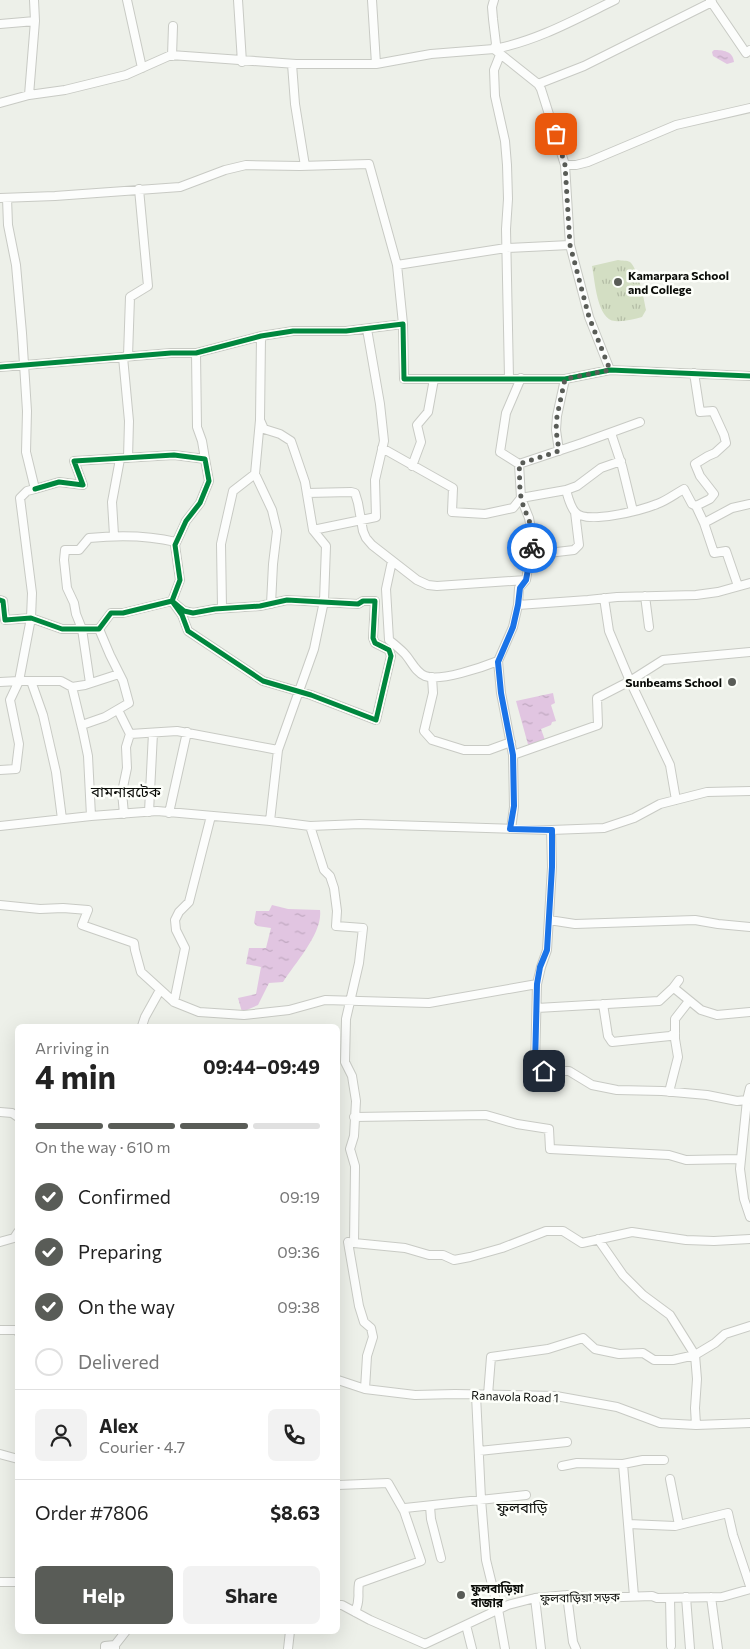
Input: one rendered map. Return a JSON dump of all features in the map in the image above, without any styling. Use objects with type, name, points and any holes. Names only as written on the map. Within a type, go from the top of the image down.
[{"type":"street","points":[[29,95],[35,21],[34,0]]},
{"type":"street","points":[[127,0],[142,68]]},
{"type":"street","points":[[238,0],[242,62]]},
{"type":"street","points":[[372,0],[376,64]]},
{"type":"street","points":[[0,103],[29,95],[66,90],[126,75],[172,56],[292,64],[376,64],[430,54],[497,52],[567,25],[615,0]]},
{"type":"street","points":[[497,1],[492,7],[497,52],[494,70],[495,96],[505,142],[507,165],[506,248],[509,378]]},
{"type":"street","points":[[538,84],[584,66],[711,1],[746,53],[750,50]]},
{"type":"street","points":[[0,24],[35,21]]},
{"type":"street","points":[[172,56],[173,26]]},
{"type":"street","points":[[497,52],[538,84],[541,89],[565,165],[570,245],[589,317],[610,370]]},
{"type":"street","points":[[292,64],[295,104],[305,166]]},
{"type":"street","points":[[565,165],[588,162],[676,125],[750,108]]},
{"type":"street","points":[[35,488],[26,452],[27,411],[16,266],[4,198],[180,187],[225,170],[246,165],[368,164],[397,265],[403,324],[404,379],[565,379],[610,370],[750,376]]},
{"type":"street","points":[[114,536],[112,502],[124,458],[129,420],[125,356],[130,298],[148,286],[139,189]]},
{"type":"street","points":[[397,265],[506,248],[570,245]]},
{"type":"street","points":[[0,367],[125,356],[196,353],[261,336],[293,331],[346,331],[403,324]]},
{"type":"street","points":[[313,530],[376,517],[375,480],[384,441],[380,404],[367,329]]},
{"type":"street","points":[[261,336],[260,420],[255,474],[272,510],[277,531],[271,604]]},
{"type":"street","points":[[172,601],[180,580],[175,545],[186,521],[200,502],[209,480],[202,441],[196,427],[196,353]]},
{"type":"street","points":[[694,373],[700,412],[712,411],[724,434],[726,443],[715,453],[695,464],[700,476],[714,494],[710,499],[696,506]]},
{"type":"street","points":[[519,464],[500,452],[506,413],[520,378]]},
{"type":"street","points":[[412,466],[421,442],[417,425],[428,412],[434,379]]},
{"type":"street","points":[[559,451],[556,430],[557,416],[565,379]]},
{"type":"street","points":[[260,420],[264,429],[280,434],[291,441],[305,482],[313,530],[326,546],[324,601],[314,649],[278,750],[270,821]]},
{"type":"street","points":[[519,464],[640,422]]},
{"type":"street","points":[[611,433],[621,461],[633,511]]},
{"type":"street","points":[[382,448],[453,488],[452,512],[484,514],[513,508],[521,498],[566,490],[577,486],[601,468],[621,461]]},
{"type":"street","points":[[0,770],[16,769],[19,744],[10,700],[19,681],[31,618],[32,593],[20,498],[35,488],[59,482],[83,485],[74,461],[174,455],[205,459]]},
{"type":"street","points":[[510,829],[514,806],[513,755],[501,693],[498,662],[513,627],[520,588],[526,580],[534,539],[529,518],[521,498],[519,464]]},
{"type":"street","points":[[222,608],[221,544],[233,491],[255,474]]},
{"type":"street","points":[[566,490],[571,505],[580,516],[601,516],[623,514],[658,504],[684,489],[692,504],[696,506],[704,523],[714,553],[726,551],[738,586]]},
{"type":"street","points":[[307,493],[355,493],[366,538],[372,545],[417,580],[428,585],[526,580]]},
{"type":"street","points":[[704,523],[732,508],[750,504]]},
{"type":"street","points":[[531,555],[574,550],[579,545],[575,512]]},
{"type":"street","points":[[90,684],[82,629],[67,588],[64,560],[66,550],[79,550],[89,538],[114,536],[157,537],[176,542]]},
{"type":"street","points":[[392,561],[386,589],[389,640],[406,654],[412,665],[424,676],[441,677],[482,668],[498,662]]},
{"type":"street","points":[[518,605],[604,598],[696,595],[718,592],[750,583]]},
{"type":"street","points":[[645,596],[649,627]]},
{"type":"street","points":[[604,598],[609,631],[630,681],[670,765],[676,800]]},
{"type":"street","points":[[0,600],[3,601],[4,620],[31,618],[62,629],[99,629]]},
{"type":"street","points":[[287,600],[358,604],[363,601],[376,602],[373,638],[375,643],[389,650],[391,656],[376,720],[299,691],[263,680],[188,631],[182,615],[172,601],[184,611],[193,613],[222,608],[271,604],[287,600]]},
{"type":"street","points":[[99,629],[111,613],[142,609],[172,601]]},
{"type":"street","points":[[82,725],[105,717],[128,703],[123,681],[99,629]]},
{"type":"street","points":[[513,755],[598,725],[597,698],[630,681],[663,660],[750,652]]},
{"type":"street","points":[[0,682],[61,681],[72,687],[90,684],[119,674]]},
{"type":"street","points":[[432,677],[433,693],[424,731],[432,740],[464,750],[489,750],[511,742]]},
{"type":"street","points":[[31,681],[43,715],[56,772],[62,819]]},
{"type":"street","points":[[72,687],[88,756],[91,816]]},
{"type":"street","points":[[119,712],[130,734],[126,747],[126,768],[122,792],[124,814]]},
{"type":"street","points":[[130,734],[187,732],[278,750]]},
{"type":"street","points":[[169,812],[187,732]]},
{"type":"street","points":[[150,812],[153,733]]},
{"type":"street","points":[[0,826],[91,816],[169,812],[310,826],[360,824],[552,830],[604,828],[634,818],[660,804],[707,792],[750,791]]},
{"type":"street","points":[[174,1002],[185,948],[176,930],[175,920],[179,912],[189,902],[212,816]]},
{"type":"street","points":[[310,826],[324,870],[330,876],[334,888],[337,911],[336,926],[363,928],[359,963],[346,1019],[345,1062],[352,1076],[356,1101],[354,1136],[350,1149],[354,1166],[354,1242]]},
{"type":"street","points":[[552,830],[552,867],[547,950],[540,967],[537,984],[535,1066],[544,1071],[568,1071],[592,1085],[622,1090],[707,1095],[737,1101],[747,1100]]},
{"type":"street","points":[[0,905],[40,909],[88,910],[82,925],[134,943],[134,950],[141,972],[174,1002],[199,1012],[244,1016],[289,1010],[325,1000],[429,1003],[537,984]]},
{"type":"street","points":[[549,920],[575,924],[695,920],[750,927]]},
{"type":"street","points":[[537,1008],[659,1001],[674,988],[679,980]]},
{"type":"street","points":[[674,988],[701,1010],[718,1015],[750,1012]]},
{"type":"street","points":[[143,1024],[160,990]]},
{"type":"street","points":[[669,1092],[678,1057],[675,1019],[689,1001]]},
{"type":"street","points":[[603,1004],[608,1036],[612,1042],[670,1036],[675,1033]]},
{"type":"street","points":[[750,1088],[747,1100],[740,1169],[744,1199],[750,1217]]},
{"type":"street","points":[[0,1112],[15,1115]]},
{"type":"street","points":[[354,1117],[486,1115],[517,1124],[549,1129],[550,1149],[669,1155],[686,1160],[741,1159]]},
{"type":"street","points":[[365,1388],[372,1337],[371,1328],[364,1322],[359,1306],[348,1242],[405,1248],[429,1255],[443,1255],[454,1260],[502,1248],[546,1230],[563,1231],[582,1242],[632,1232],[686,1240],[750,1239]]},
{"type":"street","points":[[0,1242],[15,1236]]},
{"type":"street","points":[[598,1239],[623,1275],[644,1295],[670,1315],[695,1355],[697,1379],[696,1425]]},
{"type":"street","points":[[488,1395],[490,1357],[548,1349],[583,1338],[595,1349],[620,1354],[643,1354],[654,1360],[673,1360],[695,1355],[715,1343],[725,1334],[750,1326]]},
{"type":"street","points":[[0,1330],[15,1330]]},
{"type":"street","name":"Ranavola Road 1","points":[[340,1381],[365,1388],[415,1395],[556,1396],[617,1406],[660,1423],[696,1425],[750,1423]]},
{"type":"street","points":[[476,1396],[486,1560],[498,1609],[505,1649]]},
{"type":"street","points":[[479,1451],[567,1442]]},
{"type":"street","points":[[0,1454],[15,1458]]},
{"type":"street","points":[[562,1466],[577,1463],[623,1464],[643,1460],[664,1460]]},
{"type":"street","points":[[623,1464],[634,1596]]},
{"type":"street","points":[[670,1479],[679,1525]]},
{"type":"street","points":[[340,1485],[388,1483],[404,1511],[421,1561],[359,1583],[360,1601],[356,1612]]},
{"type":"street","points":[[404,1511],[404,1508],[526,1495]]},
{"type":"street","points":[[430,1506],[431,1518],[441,1558]]},
{"type":"street","points":[[628,1524],[679,1525],[728,1513],[750,1587]]},
{"type":"street","points":[[0,1582],[15,1582]]},
{"type":"street","name":"ফুলবাড়িয়া সড়ক","points":[[340,1605],[425,1644],[433,1645],[498,1609],[535,1598],[567,1595],[593,1598],[634,1596],[652,1596],[657,1598],[722,1597],[750,1587]]},
{"type":"street","points":[[567,1595],[573,1642],[576,1649]]},
{"type":"street","points":[[686,1597],[690,1649]]},
{"type":"street","points":[[711,1597],[718,1649]]},
{"type":"street","points":[[535,1598],[541,1649]]},
{"type":"street","points":[[670,1598],[671,1646]]},
{"type":"street","points":[[466,1626],[472,1649]]},
{"type":"street","points":[[105,1649],[105,1646],[115,1647],[124,1634]]},
{"type":"street","points":[[288,1649],[290,1634]]},
{"type":"green space","points":[[618,260],[630,262],[636,271],[646,310],[642,317],[615,321],[609,319],[604,314],[601,307],[592,266]]},
{"type":"water","points":[[714,50],[730,53],[734,62],[727,64],[713,56],[712,52]]},
{"type":"water","points":[[553,693],[555,703],[551,705],[556,721],[541,729],[546,743],[529,748],[516,701]]},
{"type":"water","points":[[272,905],[288,909],[320,910],[320,919],[313,938],[283,982],[269,983],[258,1005],[242,1012],[238,998],[256,994],[261,967],[246,964],[249,948],[266,948],[271,928],[257,926],[254,923],[256,911],[269,911]]},
{"type":"cycle path","points":[[0,367],[171,353],[196,353],[261,336],[293,331],[346,331],[403,324],[404,379],[565,379],[610,370],[750,376]]},
{"type":"cycle path","points":[[0,600],[3,601],[5,620],[31,618],[62,629],[99,629],[111,613],[123,613],[172,601],[182,615],[188,631],[263,681],[311,695],[376,720],[391,656],[389,650],[375,643],[373,638],[375,601],[363,601],[358,604],[287,600],[260,606],[215,609],[193,613],[184,611],[172,601],[180,580],[175,545],[186,521],[200,503],[209,481],[205,459],[174,455],[74,461],[83,485],[59,482],[35,489]]},
{"type":"way so far","points":[[532,548],[534,539],[529,518],[521,498],[519,464],[559,451],[556,430],[557,416],[565,379],[610,370],[589,317],[570,245],[565,165],[556,134]]},
{"type":"place","name":"Kamarpara School and College","points":[[618,282]]},
{"type":"place","name":"Sunbeams School","points":[[732,682]]},
{"type":"place","name":"ফুলবাড়িয়া বাজার","points":[[461,1595]]},
{"type":"district","name":"বামনারটেক","points":[[126,791]]},
{"type":"district","name":"ফুলবাড়ি","points":[[522,1507]]},
{"type":"route","points":[[532,548],[526,580],[520,588],[513,627],[498,662],[501,693],[513,755],[514,806],[510,829],[552,830],[552,867],[547,950],[540,967],[537,984],[535,1066],[544,1071]]}]
